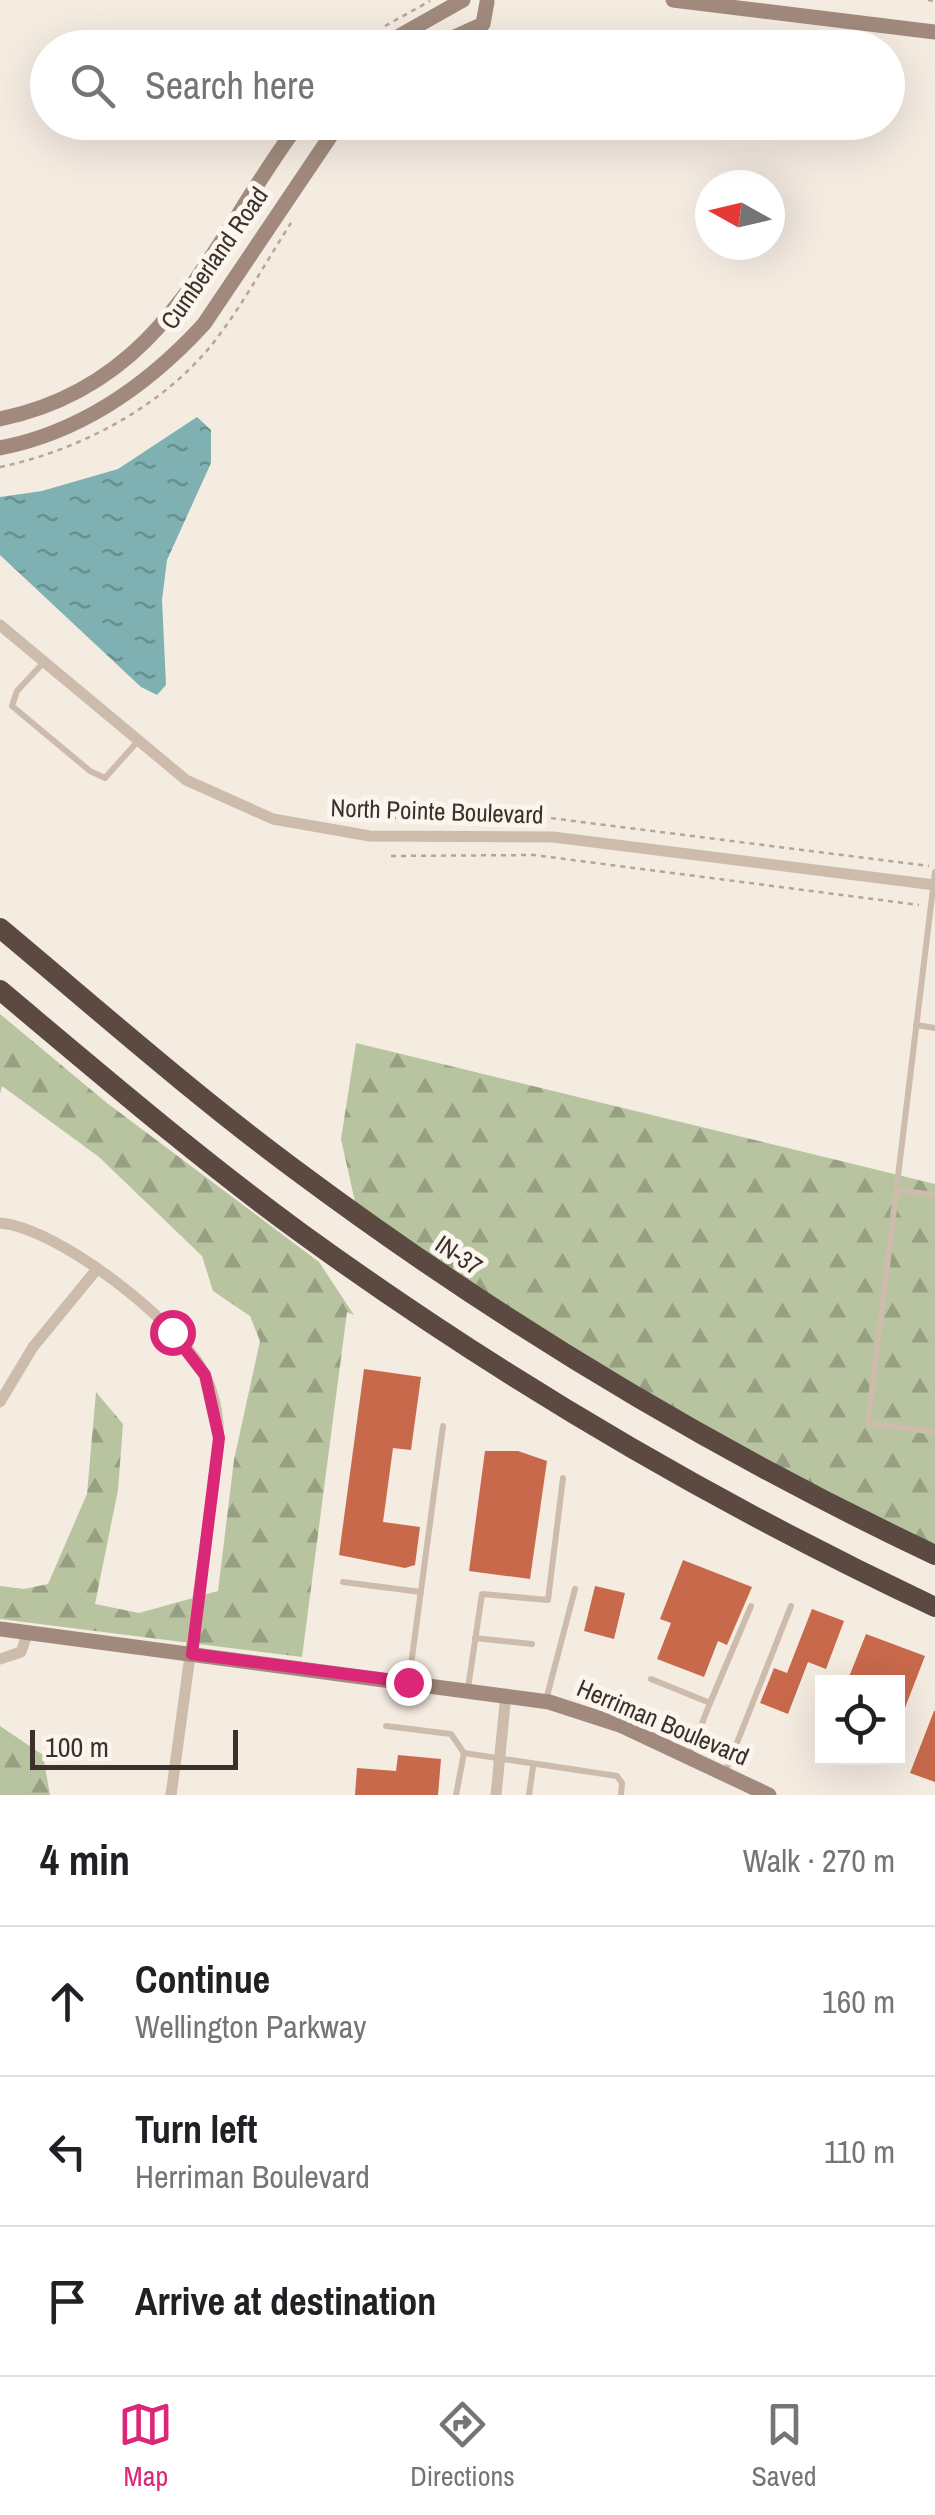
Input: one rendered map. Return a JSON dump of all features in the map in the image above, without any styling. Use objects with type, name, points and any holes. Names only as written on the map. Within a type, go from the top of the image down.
[{"type":"highway","name":"IN-37","points":[[0,928],[278,1156],[480,1300],[730,1450],[935,1555]]},
{"type":"highway","points":[[0,990],[238,1186],[457,1342],[702,1489],[935,1607]]},
{"type":"street","points":[[410,30],[463,0]]},
{"type":"street","points":[[470,30],[483,24],[490,0]]},
{"type":"street","points":[[673,0],[935,32]]},
{"type":"street","name":"Cumberland Road","points":[[0,419],[66,396],[141,348],[186,300],[288,140]]},
{"type":"street","name":"Cumberland Road","points":[[0,448],[57,430],[108,406],[140,386],[182,348],[204,324],[328,140]]},
{"type":"street","name":"North Pointe Boulevard","points":[[0,625],[138,741],[214,796],[259,814],[319,830],[370,836],[553,836],[934,877]]},
{"type":"street","points":[[0,1223],[43,1234],[97,1269],[189,1350],[214,1400],[218,1451],[171,1795]]},
{"type":"street","points":[[0,1402],[33,1347],[97,1269]]},
{"type":"street","name":"Herriman Boulevard","points":[[0,1629],[546,1701],[620,1725],[769,1795]]},
{"type":"street","points":[[0,1658],[21,1652],[28,1632]]},
{"type":"street","points":[[496,1795],[506,1694]]},
{"type":"lane","points":[[44,662],[17,691],[12,706],[90,771],[105,778],[138,741]]},
{"type":"lane","points":[[934,877],[868,1423],[935,1432]]},
{"type":"lane","points":[[916,1025],[935,1028]]},
{"type":"lane","points":[[897,1190],[935,1195]]},
{"type":"lane","points":[[408,1682],[443,1426]]},
{"type":"lane","points":[[468,1689],[482,1594],[548,1600],[563,1478]]},
{"type":"lane","points":[[343,1582],[421,1592]]},
{"type":"lane","points":[[546,1701],[575,1588]]},
{"type":"lane","points":[[688,1757],[752,1606]]},
{"type":"lane","points":[[724,1774],[791,1606]]},
{"type":"lane","points":[[475,1638],[532,1644]]},
{"type":"lane","points":[[651,1679],[710,1702]]},
{"type":"lane","points":[[386,1726],[451,1734],[464,1753],[456,1795]]},
{"type":"lane","points":[[464,1753],[500,1757],[532,1767],[618,1776],[621,1795]]},
{"type":"lane","points":[[529,1795],[532,1767]]},
{"type":"path","points":[[928,0],[935,1]]},
{"type":"path","points":[[391,818],[550,818],[934,877]]},
{"type":"path","points":[[391,856],[534,855],[930,907]]},
{"type":"green space","points":[[0,1014],[107,1103],[319,1262],[354,1315],[347,1312],[302,1657],[0,1619],[0,1586],[24,1589],[48,1584],[87,1494],[96,1392],[123,1424],[118,1490],[95,1604],[139,1613],[218,1591],[234,1460],[260,1341],[250,1316],[213,1291],[202,1256],[99,1157],[2,1086],[0,1094]]},
{"type":"green space","points":[[356,1043],[935,1184],[935,1547],[707,1437],[358,1215],[341,1139]]},
{"type":"green space","points":[[0,1726],[43,1755],[50,1795],[0,1795]]},
{"type":"water","points":[[197,417],[211,430],[211,463],[167,560],[162,600],[166,685],[157,695],[141,687],[0,555],[0,497],[42,491],[118,469]]},
{"type":"building","points":[[364,1369],[421,1377],[411,1450],[393,1448],[383,1522],[420,1527],[415,1565],[405,1568],[339,1555]]},
{"type":"building","points":[[485,1451],[518,1451],[547,1461],[530,1579],[469,1571]]},
{"type":"building","points":[[683,1560],[752,1587],[727,1645],[718,1641],[704,1677],[657,1659],[671,1623],[660,1619]]},
{"type":"building","points":[[595,1586],[625,1593],[614,1639],[584,1631]]},
{"type":"building","points":[[812,1609],[844,1621],[826,1669],[808,1662],[788,1714],[760,1703],[774,1668],[787,1673]]},
{"type":"building","points":[[866,1634],[925,1656],[905,1708],[905,1675],[850,1675]]},
{"type":"building","points":[[935,1711],[935,1782],[910,1773]]},
{"type":"building","points":[[398,1755],[441,1759],[438,1795],[355,1795],[357,1768],[396,1771]]},
{"type":"route","points":[[172,1332],[205,1375],[218,1420],[218,1451],[192,1654],[408,1682]]}]
